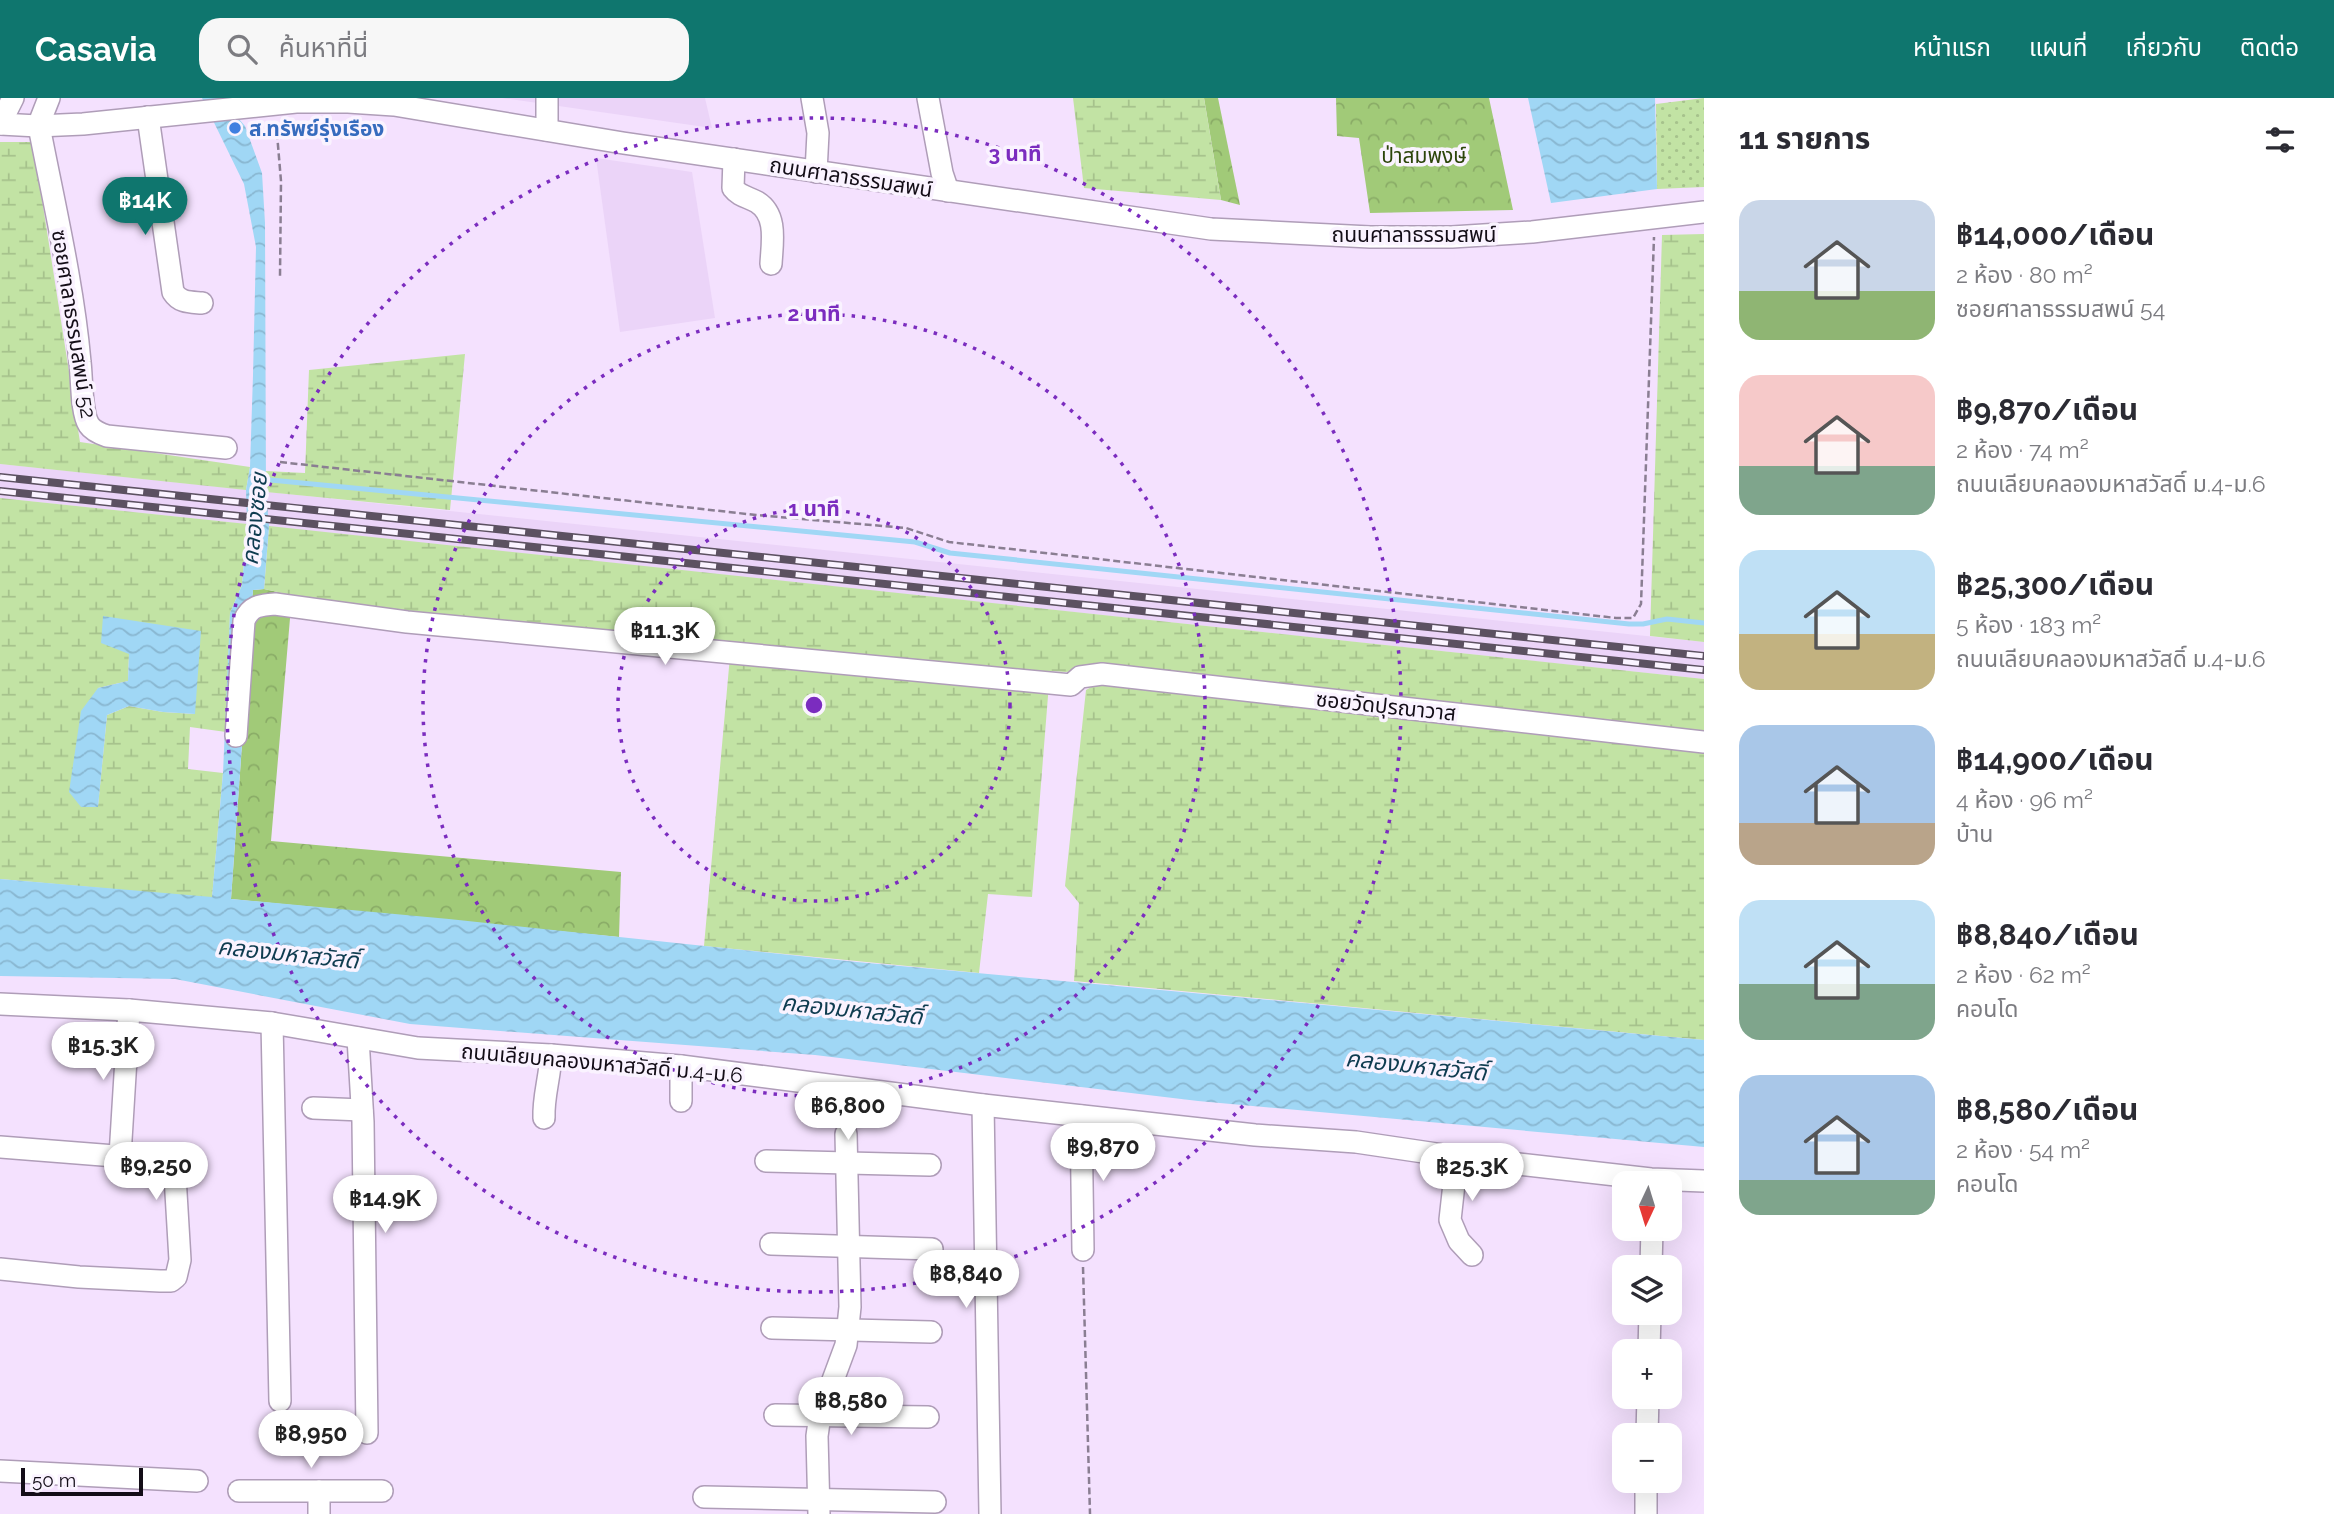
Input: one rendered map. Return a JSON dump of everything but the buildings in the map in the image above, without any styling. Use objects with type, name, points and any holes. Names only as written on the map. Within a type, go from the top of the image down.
[{"type":"street","points":[[0,124],[13,98]]},
{"type":"street","points":[[39,126],[48,98]]},
{"type":"street","points":[[547,98],[547,130]]},
{"type":"street","points":[[812,98],[818,134],[816,172]]},
{"type":"street","points":[[928,98],[948,191]]},
{"type":"street","name":"ถนนศาลาธรรมสพน์","points":[[0,124],[39,126],[289,101],[349,100],[1211,229],[1370,237],[1452,237],[1505,234],[1704,212]]},
{"type":"street","points":[[148,117],[173,292],[177,298],[184,301],[202,303]]},
{"type":"street","name":"ซอยศาลาธรรมสพน์ 52","points":[[39,126],[70,292],[80,354],[85,414],[89,425],[107,436],[226,449]]},
{"type":"street","points":[[734,159],[733,188],[737,193],[762,206],[769,214],[772,226],[771,264]]},
{"type":"street","name":"ซอยวัดปุรณาวาส","points":[[236,736],[244,621],[251,609],[275,604],[407,622],[1071,685],[1080,677],[1102,674],[1704,742]]},
{"type":"street","name":"ถนนเลียบคลองมหาสวัสดิ์ ม.4-ม.6","points":[[0,1004],[129,1010],[272,1023],[418,1048],[681,1066],[983,1105],[1255,1135],[1356,1142],[1612,1176]]},
{"type":"street","points":[[120,1156],[129,1010]]},
{"type":"street","points":[[272,1023],[280,1401]]},
{"type":"street","points":[[358,1038],[362,1110],[367,1433]]},
{"type":"street","points":[[544,1118],[543,1099],[551,1055]]},
{"type":"street","points":[[681,1066],[681,1101]]},
{"type":"street","points":[[983,1105],[990,1514]]},
{"type":"street","points":[[313,1108],[362,1110]]},
{"type":"street","points":[[1082,1116],[1083,1250]]},
{"type":"street","points":[[819,1507],[817,1436],[820,1415],[846,1345],[850,1307],[846,1134]]},
{"type":"street","points":[[0,1147],[166,1160],[173,1167],[180,1260],[176,1278],[171,1281],[79,1277],[0,1269]]},
{"type":"street","points":[[1457,1157],[1450,1220],[1459,1241],[1472,1255]]},
{"type":"street","points":[[766,1161],[930,1165]]},
{"type":"street","name":"ถนนเลียบคลองมหาสวัสดิ์ ม.4-ม.6","points":[[1682,1181],[1704,1181]]},
{"type":"street","points":[[771,1244],[932,1250]]},
{"type":"street","points":[[772,1328],[932,1332]]},
{"type":"street","points":[[775,1415],[928,1417]]},
{"type":"street","points":[[0,1471],[197,1482]]},
{"type":"street","points":[[239,1491],[382,1491]]},
{"type":"street","points":[[319,1491],[319,1514]]},
{"type":"street","points":[[1646,1493],[1646,1514]]},
{"type":"street","points":[[704,1497],[819,1507],[935,1502]]},
{"type":"path","points":[[280,276],[281,181],[289,101]]},
{"type":"path","points":[[280,462],[756,515],[905,528],[949,542],[1633,618],[1641,604],[1655,217]]},
{"type":"path","points":[[1083,1250],[1090,1514]]},
{"type":"shaded area","points":[[502,98],[705,98],[712,128]]},
{"type":"shaded area","points":[[596,158],[692,172],[715,318],[620,332]]},
{"type":"shaded area","points":[[0,464],[1704,642],[1704,679],[0,498]]},
{"type":"green space","points":[[1073,98],[1204,98],[1221,200],[1084,188]]},
{"type":"green space","points":[[1204,98],[1218,98],[1240,205],[1221,200]]},
{"type":"green space","name":"ป่าสมพงษ์","points":[[1336,98],[1489,98],[1513,210],[1370,213],[1359,138],[1337,136]]},
{"type":"green space","points":[[1704,98],[1704,187],[1657,189],[1656,104]]},
{"type":"green space","points":[[0,142],[33,142],[80,442],[250,467],[246,490],[0,464]]},
{"type":"green space","points":[[1704,234],[1704,642],[1650,636],[1662,235]]},
{"type":"green space","points":[[465,354],[450,510],[266,492],[266,471],[305,473],[309,370]]},
{"type":"green space","points":[[0,498],[247,524],[242,585],[230,613],[226,732],[190,727],[188,769],[223,773],[212,898],[0,879]],"holes":[[[129,654],[195,714],[129,706],[107,715],[98,806],[81,807],[98,688],[128,681]]]},
{"type":"green space","points":[[269,526],[1704,679],[1704,734],[1105,667],[1066,672],[1050,671],[1032,897],[988,894],[979,973],[704,946],[731,645],[333,604],[264,589]]},
{"type":"green space","points":[[264,589],[292,595],[271,841],[621,872],[619,937],[231,899],[253,590]]},
{"type":"green space","points":[[1100,682],[1704,748],[1704,1040],[1074,981],[1079,903],[1065,886],[1086,690]]},
{"type":"water","points":[[202,98],[227,98],[232,111],[245,126],[262,173],[265,223],[266,492],[269,526],[264,589],[253,590],[231,899],[857,962],[1704,1040],[1704,1147],[1198,1101],[815,1055],[410,1024],[175,979],[0,976],[0,879],[212,897],[223,773],[230,613],[242,585],[247,524],[246,490],[250,467],[256,247],[244,184]]},
{"type":"water","points":[[1528,98],[1655,98],[1657,189],[1551,203]]},
{"type":"water","points":[[103,616],[201,631],[195,714],[129,706],[107,715],[98,807],[81,807],[69,792],[81,711],[98,688],[128,681],[129,654],[101,643]]},
{"type":"waterway","name":"คลองซอย","points":[[260,479],[915,542],[950,553],[1629,624],[1667,619],[1704,623]]},
{"type":"railway","points":[[0,477],[1704,656]]},
{"type":"railway","points":[[0,491],[1704,670]]},
{"type":"place","name":"ส.ทรัพย์รุ่งเรือง","points":[[235,128]]},
{"type":"water label","name":"คลองมหาสวัสดิ์","points":[[288,953]]},
{"type":"water label","name":"คลองมหาสวัสดิ์","points":[[852,1009]]},
{"type":"water label","name":"คลองมหาสวัสดิ์","points":[[1416,1065]]}]
